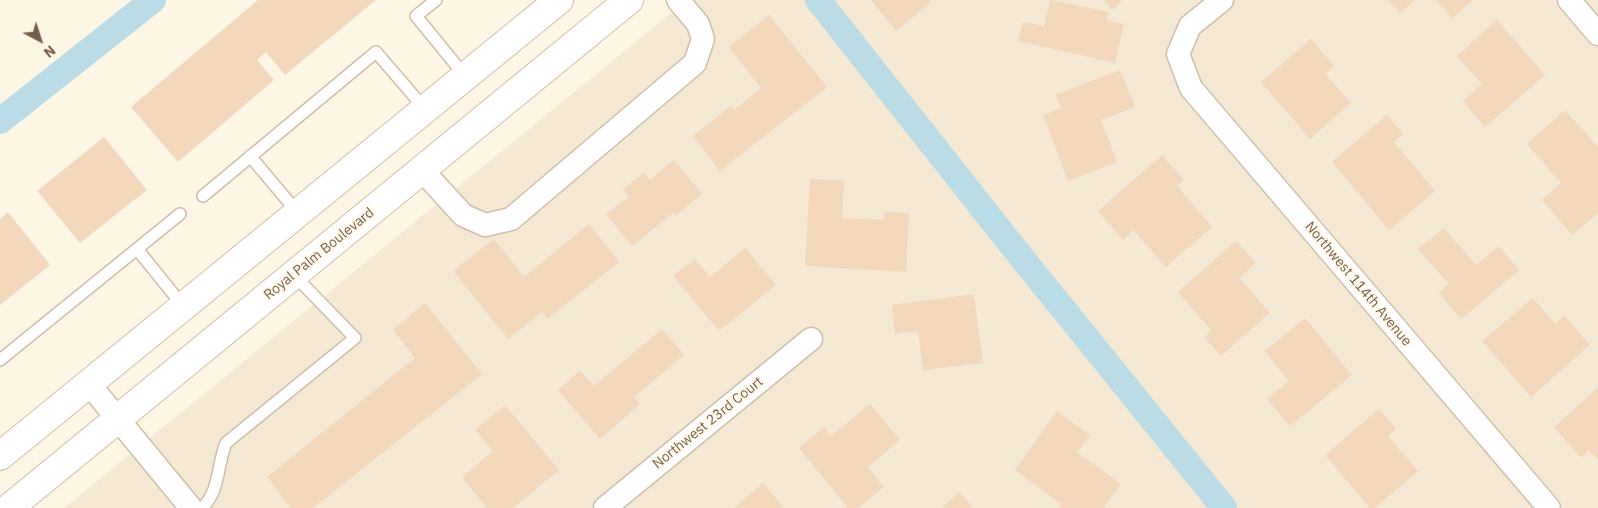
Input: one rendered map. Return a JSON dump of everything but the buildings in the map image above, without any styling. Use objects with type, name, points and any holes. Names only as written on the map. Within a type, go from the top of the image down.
[{"type":"main road","points":[[0,456],[559,0]]},
{"type":"main road","name":"Royal Palm Boulevard","points":[[9,508],[629,0]]},
{"type":"street","points":[[422,170],[463,215],[485,225],[511,219],[695,64],[704,39],[698,24],[678,0]]},
{"type":"street","name":"Northwest 114th Avenue","points":[[1222,0],[1190,26],[1178,54],[1191,88],[1549,508]]},
{"type":"street","points":[[1569,0],[1598,34]]},
{"type":"street","name":"Northwest 23rd Court","points":[[605,508],[811,339]]},
{"type":"street","points":[[89,384],[191,508]]},
{"type":"lane","points":[[436,0],[416,16],[466,76]]},
{"type":"lane","points":[[202,196],[376,52],[425,109]]},
{"type":"lane","points":[[250,156],[298,213]]},
{"type":"lane","points":[[0,360],[180,214]]},
{"type":"lane","points":[[136,249],[183,306]]},
{"type":"lane","points":[[202,508],[212,499],[220,458],[226,443],[355,338],[294,275]]},
{"type":"shaded area","points":[[687,0],[1598,0],[1598,508],[64,508]]},
{"type":"waterway","points":[[0,121],[153,0]]},
{"type":"waterway","points":[[818,0],[1018,253],[1224,508]]}]
